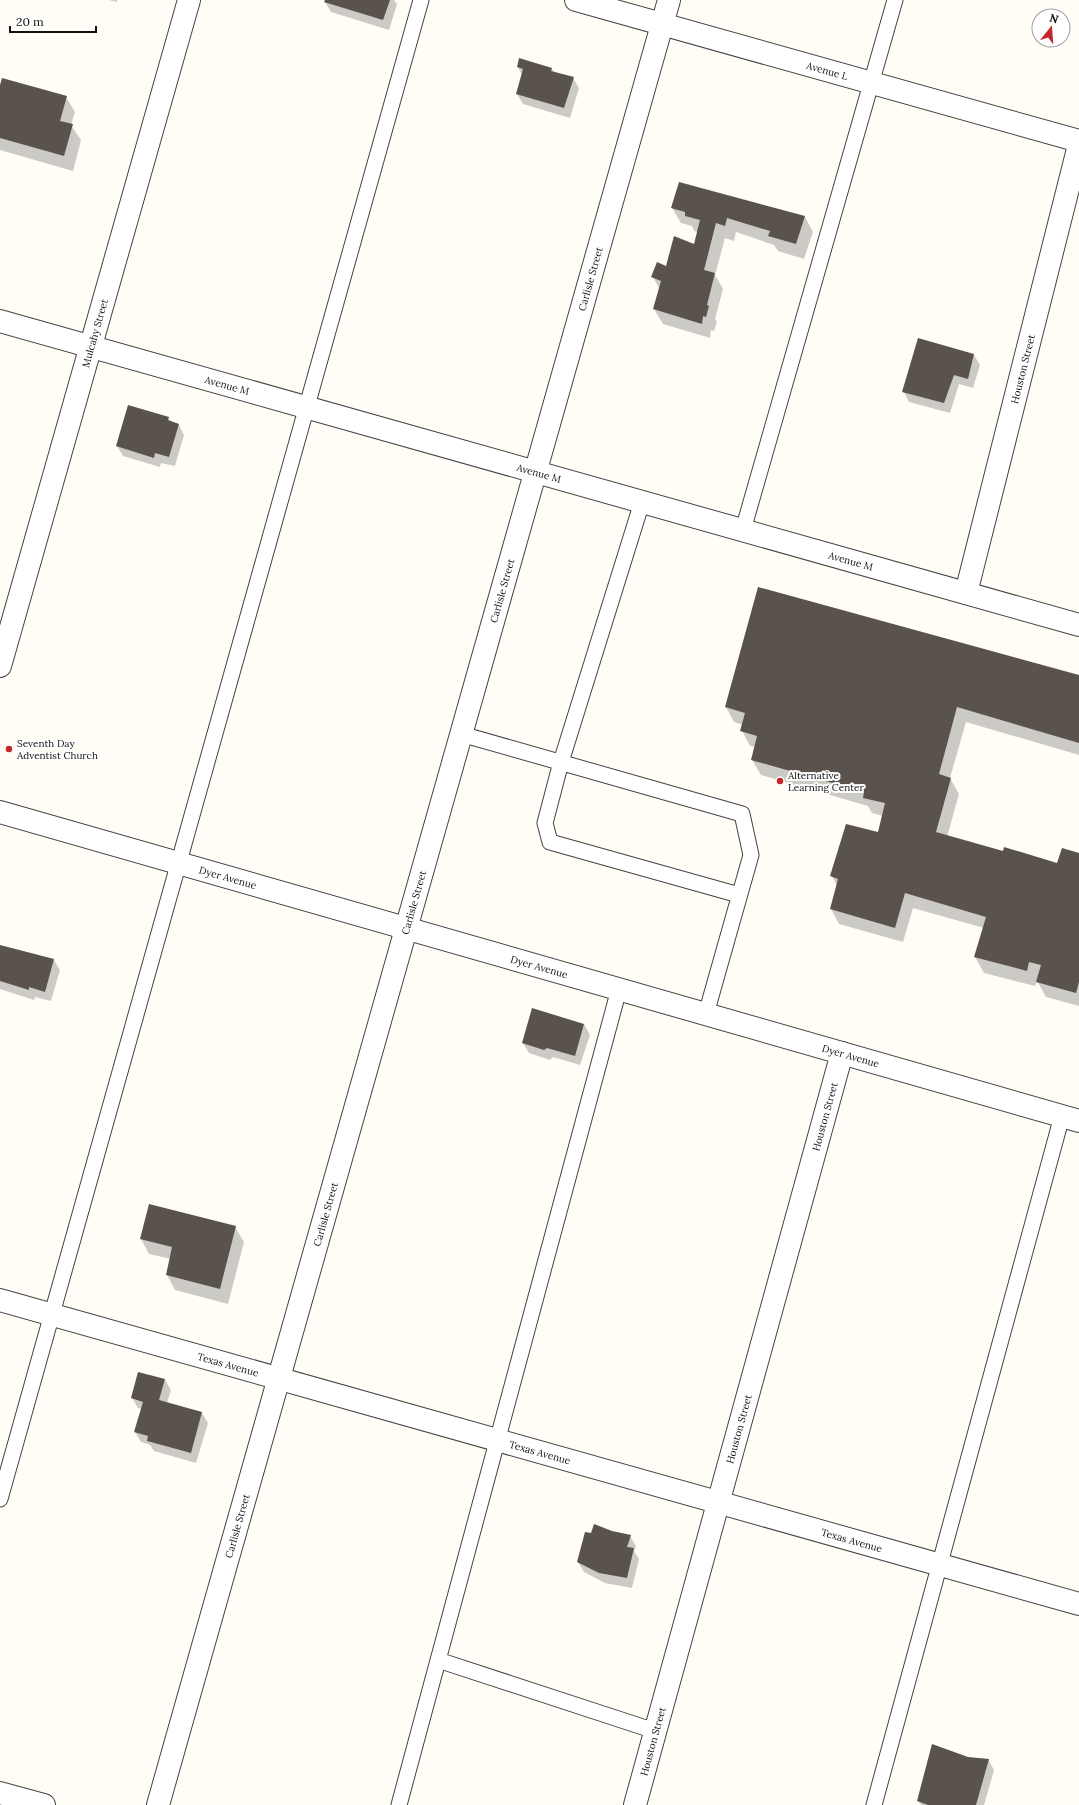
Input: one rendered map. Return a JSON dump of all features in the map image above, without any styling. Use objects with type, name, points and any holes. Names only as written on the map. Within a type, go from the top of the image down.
[{"type":"street","name":"Mulcahy Street","points":[[0,666],[189,0]]},
{"type":"street","name":"Avenue L","points":[[576,0],[1079,141]]},
{"type":"street","name":"Carlisle Street","points":[[158,1805],[669,0]]},
{"type":"street","name":"Houston Street","points":[[966,593],[1079,145]]},
{"type":"street","name":"Avenue M","points":[[0,321],[1079,625]]},
{"type":"street","name":"Dyer Avenue","points":[[0,812],[1071,1118]]},
{"type":"street","name":"Houston Street","points":[[635,1805],[842,1053]]},
{"type":"street","name":"Texas Avenue","points":[[0,1300],[1079,1604]]},
{"type":"street","points":[[0,1793],[44,1805]]},
{"type":"lane","points":[[0,1499],[421,0]]},
{"type":"lane","points":[[743,530],[896,0]]},
{"type":"lane","points":[[642,502],[561,762],[545,823],[550,842],[739,895]]},
{"type":"lane","points":[[461,734],[742,814],[751,855],[706,1014]]},
{"type":"lane","points":[[399,1805],[619,989]]},
{"type":"lane","points":[[874,1805],[940,1565],[1071,1118]]},
{"type":"lane","points":[[438,1660],[655,1731]]},
{"type":"building","points":[[325,0],[390,0],[383,20],[324,2]]},
{"type":"building","points":[[519,58],[552,68],[551,71],[574,77],[564,108],[516,94],[523,69],[517,67]]},
{"type":"building","points":[[2,78],[67,96],[60,121],[73,124],[64,156],[0,138],[0,85]]},
{"type":"building","points":[[679,182],[805,216],[796,244],[768,236],[770,231],[727,218],[725,226],[716,223],[704,270],[715,273],[707,305],[709,306],[706,317],[703,316],[702,324],[653,309],[661,281],[651,277],[657,262],[666,266],[674,236],[694,244],[700,220],[685,216],[685,212],[671,208]]},
{"type":"building","points":[[918,338],[974,354],[968,379],[954,375],[944,403],[902,392]]},
{"type":"building","points":[[128,405],[169,417],[168,420],[179,424],[169,457],[155,453],[154,458],[116,446]]},
{"type":"building","points":[[758,587],[1079,675],[1079,743],[957,707],[939,774],[951,778],[936,832],[1003,851],[1004,847],[1057,863],[1062,848],[1079,853],[1079,982],[1076,993],[1036,982],[1041,965],[1029,962],[1027,971],[974,957],[986,917],[905,893],[895,928],[830,909],[838,879],[830,876],[846,824],[878,832],[885,803],[863,798],[864,792],[751,760],[757,736],[740,731],[745,713],[725,707]]},
{"type":"building","points":[[0,945],[54,959],[45,992],[29,987],[29,990],[0,981]]},
{"type":"building","points":[[532,1008],[584,1024],[575,1056],[547,1048],[544,1050],[522,1043]]},
{"type":"building","points":[[149,1204],[236,1226],[220,1289],[166,1275],[172,1247],[140,1239]]},
{"type":"building","points":[[138,1372],[165,1379],[159,1400],[202,1412],[191,1453],[147,1441],[148,1436],[134,1432],[143,1402],[131,1398]]},
{"type":"building","points":[[594,1524],[612,1531],[631,1535],[627,1547],[634,1548],[627,1578],[599,1573],[577,1562],[585,1532],[591,1533]]},
{"type":"building","points":[[932,1744],[968,1757],[989,1759],[976,1805],[928,1805],[917,1801]]},
{"type":"place","name":"Seventh Day Adventist Church","points":[[9,749]]},
{"type":"place","name":"Alternative Learning Center","points":[[780,781]]}]
